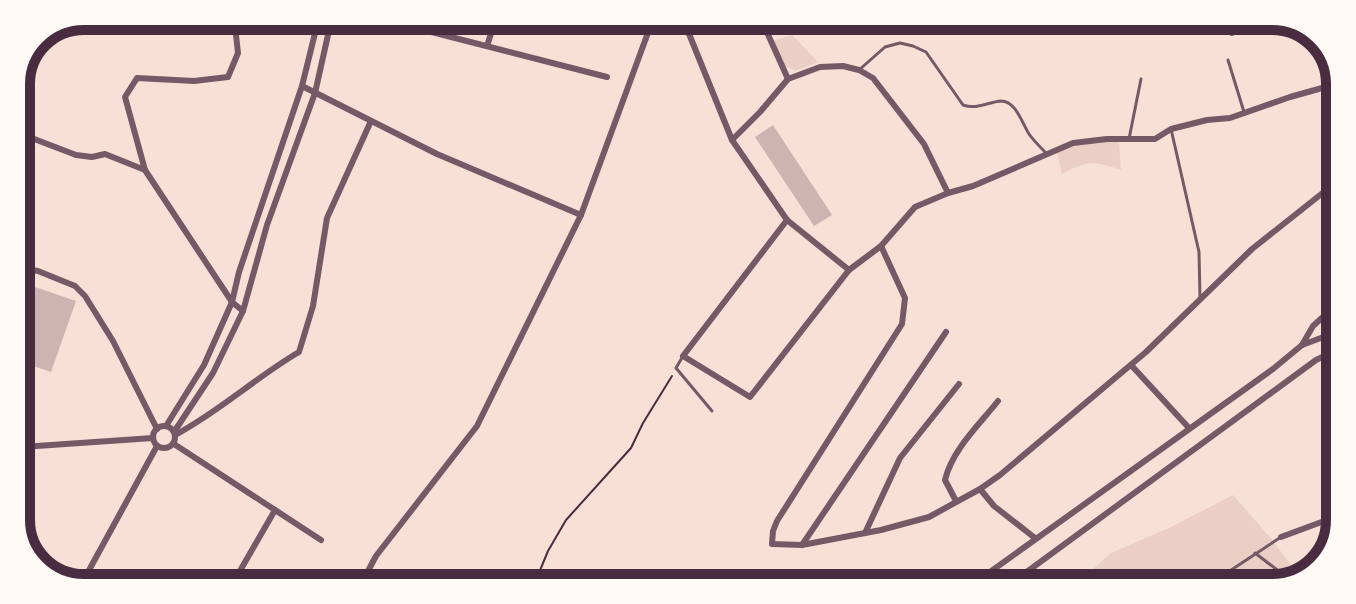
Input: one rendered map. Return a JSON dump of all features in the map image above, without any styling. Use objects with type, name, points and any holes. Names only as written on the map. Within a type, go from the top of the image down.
[{"type":"street","points":[[235,30],[238,53],[228,77],[194,81],[137,78],[125,97],[145,170],[232,302],[243,311]]},
{"type":"street","points":[[153,438],[157,429],[166,426],[204,365],[232,302],[239,272],[302,86],[316,30]]},
{"type":"street","points":[[157,446],[168,448],[213,373],[243,311],[267,225],[315,93],[329,30]]},
{"type":"street","points":[[424,30],[607,77]]},
{"type":"street","points":[[487,46],[492,30]]},
{"type":"street","points":[[366,574],[376,556],[477,426],[581,215],[649,30]]},
{"type":"street","points":[[687,30],[732,140],[787,220],[849,270]]},
{"type":"street","points":[[766,30],[788,79]]},
{"type":"street","points":[[732,140],[788,79],[820,67],[843,66],[873,78],[924,144],[948,193]]},
{"type":"street","points":[[302,86],[437,154],[581,215]]},
{"type":"street","points":[[787,220],[683,356],[750,397],[849,270],[881,246],[915,207],[1073,143],[1155,139],[1171,129],[1230,118],[1326,87]]},
{"type":"street","points":[[174,437],[299,352],[313,306],[327,218],[371,121]]},
{"type":"street","points":[[30,137],[76,155],[92,157],[105,154],[145,170]]},
{"type":"street","points":[[881,246],[905,298],[902,324],[777,521],[772,544],[802,545],[929,517],[980,489],[1131,365],[1252,249],[1326,190]]},
{"type":"street","points":[[30,270],[75,286],[85,296],[113,341],[157,429]]},
{"type":"street","points":[[1302,345],[1313,326],[1326,314]]},
{"type":"street","points":[[802,545],[946,332]]},
{"type":"street","points":[[987,574],[1302,345],[1326,336]]},
{"type":"street","points":[[1024,574],[1326,355]]},
{"type":"street","points":[[1131,365],[1189,428]]},
{"type":"street","points":[[865,533],[900,458],[959,384]]},
{"type":"street","points":[[956,501],[945,480],[947,471],[953,458],[998,401]]},
{"type":"street","points":[[166,426],[174,437],[321,540]]},
{"type":"street","points":[[153,438],[157,446]]},
{"type":"street","points":[[30,446],[153,438]]},
{"type":"street","points":[[87,574],[157,446]]},
{"type":"street","points":[[980,489],[994,506],[1035,538]]},
{"type":"street","points":[[238,574],[275,510]]},
{"type":"street","points":[[1281,537],[1326,520]]},
{"type":"lane","points":[[859,70],[885,47],[900,43],[913,46],[926,52],[963,105],[971,108],[1008,102],[1030,136],[1046,153]]},
{"type":"lane","points":[[1228,60],[1244,112]]},
{"type":"lane","points":[[1129,139],[1141,79]]},
{"type":"lane","points":[[1171,129],[1199,252],[1200,300]]},
{"type":"lane","points":[[683,356],[676,368],[712,411]]},
{"type":"lane","points":[[1224,574],[1281,537]]},
{"type":"lane","points":[[1255,553],[1281,573]]},
{"type":"path","points":[[539,574],[566,520],[631,448],[676,368]]},
{"type":"shaded area","points":[[792,35],[818,62],[796,71],[785,66],[773,41]]},
{"type":"shaded area","points":[[1119,140],[1121,170],[1091,163],[1062,174],[1057,151],[1075,144]]},
{"type":"shaded area","points":[[1233,495],[1294,569],[1279,574],[1088,574],[1111,553]]},
{"type":"building","points":[[773,125],[832,215],[814,226],[755,137]]},
{"type":"building","points":[[32,286],[76,301],[51,372],[30,365]]}]
